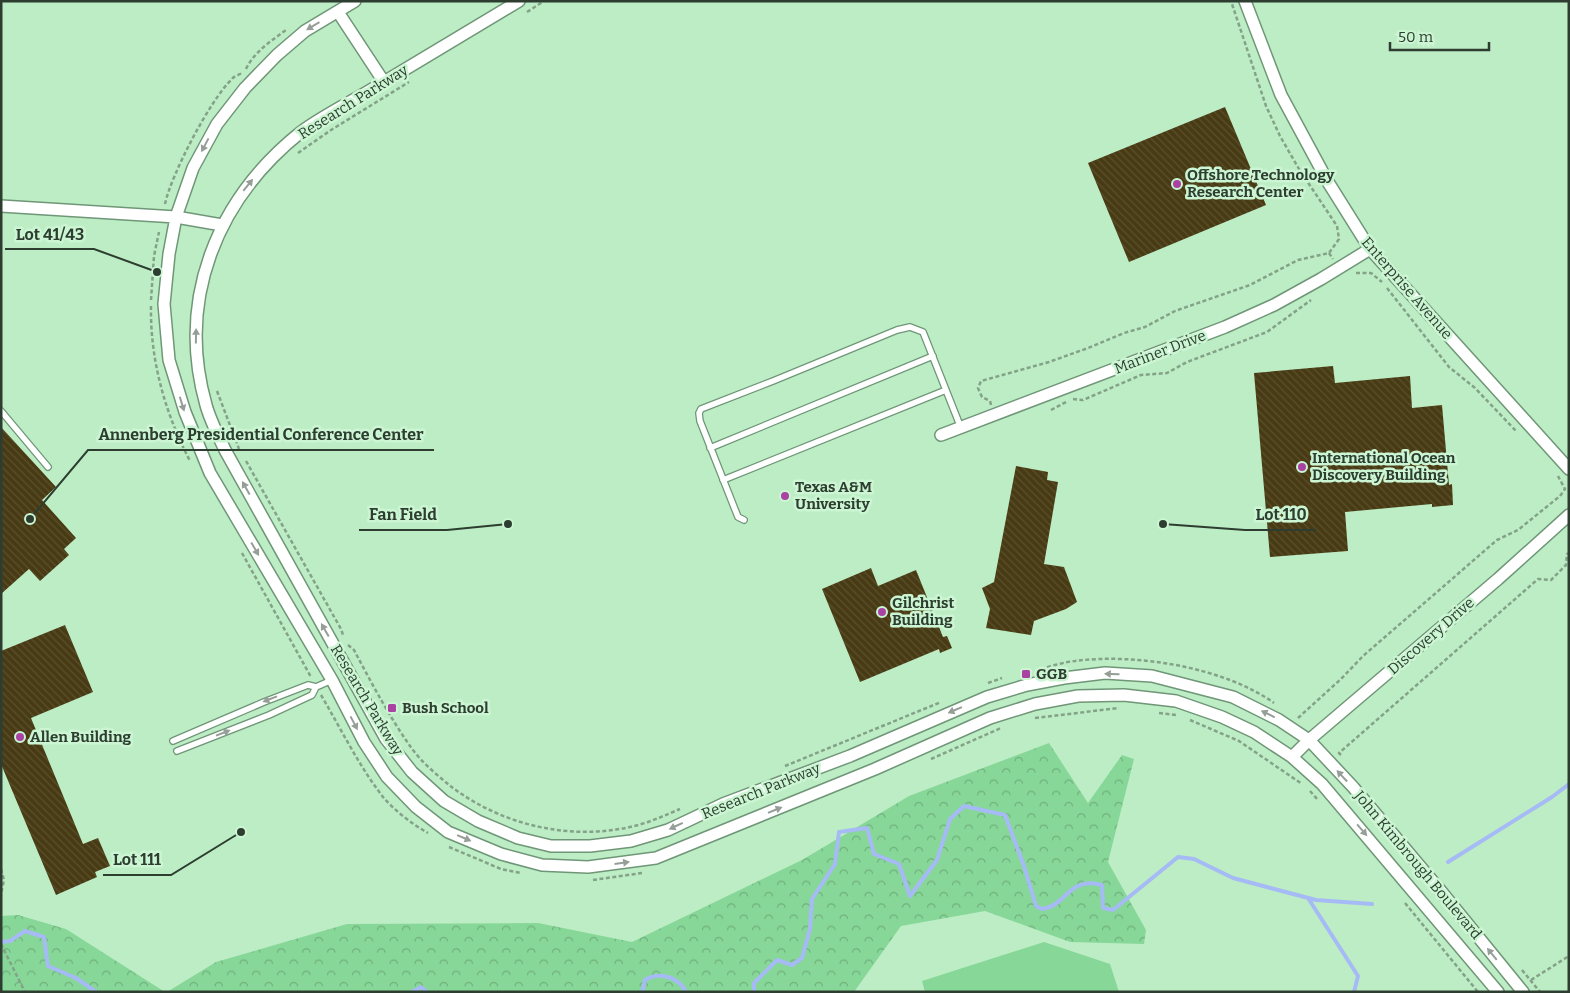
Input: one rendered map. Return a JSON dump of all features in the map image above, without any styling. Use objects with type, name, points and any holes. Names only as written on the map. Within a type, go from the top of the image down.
[{"type":"street","name":"Research Parkway","points":[[355,1],[305,31],[277,55],[245,88],[217,124],[193,168],[176,217],[169,254],[164,304],[170,360],[185,412],[210,473],[332,680],[364,742],[387,776],[416,806],[448,832],[501,854],[542,865],[588,867],[656,858],[875,769],[990,718],[1036,704],[1078,696],[1124,695],[1176,701],[1222,717],[1254,732],[1292,757]]},
{"type":"street","name":"Research Parkway","points":[[519,1],[302,132],[262,167],[240,194],[222,225],[208,260],[198,307],[195,339],[199,371],[206,406],[225,450],[386,739],[412,772],[444,801],[478,821],[518,838],[551,846],[590,846],[632,841],[668,830],[723,804],[868,748],[987,697],[1027,684],[1077,676],[1105,673],[1152,676],[1186,684],[1234,698],[1279,720],[1309,740]]},
{"type":"street","name":"Enterprise Avenue","points":[[1245,1],[1281,95],[1328,182],[1370,249],[1569,469]]},
{"type":"street","points":[[338,12],[384,82]]},
{"type":"street","points":[[1,206],[176,217],[222,225]]},
{"type":"street","name":"Mariner Drive","points":[[941,435],[1225,327],[1274,305],[1370,249]]},
{"type":"street","name":"Discovery Drive","points":[[1292,757],[1309,740],[1498,579],[1569,515]]},
{"type":"street","points":[[332,680],[349,672]]},
{"type":"street","points":[[1077,676],[1078,696]]},
{"type":"street","name":"John Kimbrough Boulevard","points":[[1309,740],[1360,795],[1523,992]]},
{"type":"street","points":[[868,748],[875,769]]},
{"type":"street","name":"John Kimbrough Boulevard","points":[[1292,757],[1322,784],[1498,992]]},
{"type":"lane","points":[[744,520],[738,517],[710,448],[700,421],[699,414],[701,409],[903,328],[910,327],[917,328],[923,332],[961,428]]},
{"type":"lane","points":[[710,448],[933,356]]},
{"type":"lane","points":[[723,480],[946,390]]},
{"type":"lane","points":[[1,411],[48,466]]},
{"type":"lane","points":[[174,741],[308,685],[316,687],[332,680]]},
{"type":"lane","points":[[177,751],[269,715],[312,695],[316,687]]},
{"type":"path","points":[[523,14],[544,1]]},
{"type":"path","points":[[994,415],[990,401],[982,397],[978,388],[981,381],[1049,362],[1124,333],[1145,327],[1175,311],[1250,285],[1298,260],[1329,253],[1338,239],[1337,226],[1299,169],[1280,136],[1266,106],[1231,1]]},
{"type":"path","points":[[194,466],[182,444],[166,406],[153,346],[151,319],[154,256],[167,197],[181,161],[209,109],[232,78],[245,71],[250,61],[263,48],[289,27]]},
{"type":"path","points":[[297,154],[331,130],[406,85],[411,80]]},
{"type":"path","points":[[1329,253],[1346,277],[1356,273],[1371,273],[1382,282],[1449,367],[1475,388],[1519,434]]},
{"type":"path","points":[[1051,410],[1072,398],[1083,400],[1141,375],[1167,373],[1187,362],[1267,332],[1312,299]]},
{"type":"path","points":[[215,387],[238,444],[240,455]]},
{"type":"path","points":[[244,459],[341,629],[345,642],[354,650],[410,746],[445,782],[466,798],[489,811],[522,823],[576,832],[623,828],[644,823],[682,808]]},
{"type":"path","points":[[1304,724],[1297,719],[1342,680],[1363,656],[1497,540],[1518,530],[1562,497],[1565,490],[1562,481],[1556,474]]},
{"type":"path","points":[[239,549],[362,767],[384,798],[416,826],[431,836]]},
{"type":"path","points":[[1345,760],[1339,753],[1538,579],[1551,580],[1566,565],[1569,552]]},
{"type":"path","points":[[1037,670],[1074,660],[1112,659],[1172,664],[1227,679],[1275,703]]},
{"type":"path","points":[[985,684],[1002,678]]},
{"type":"path","points":[[781,768],[950,699]]},
{"type":"path","points":[[1029,718],[1123,708]]},
{"type":"path","points":[[1151,712],[1179,715]]},
{"type":"path","points":[[1188,719],[1239,741],[1306,787],[1319,801]]},
{"type":"path","points":[[928,760],[1002,728]]},
{"type":"path","points":[[447,845],[501,869],[530,875]]},
{"type":"path","points":[[1,869],[4,880],[1,894]]},
{"type":"path","points":[[592,880],[644,873]]},
{"type":"path","points":[[1401,898],[1478,992]]},
{"type":"path","points":[[1,944],[25,992]]},
{"type":"path","points":[[1531,980],[1569,956]]},
{"type":"path","points":[[1519,965],[1540,992]]},
{"type":"shaded area","name":"Texas A&M University","points":[[1,1],[1569,1],[1569,992],[1,992]]},
{"type":"green space","points":[[1049,743],[1088,803],[1122,755],[1134,759],[1108,862],[1146,930],[1144,944],[1070,942],[985,911],[901,926],[854,992],[167,992],[216,962],[347,924],[538,923],[632,942],[802,860],[909,796]]},
{"type":"green space","points":[[18,915],[66,929],[165,992],[1,992],[1,916]]},
{"type":"green space","points":[[1044,942],[1110,964],[1119,992],[925,992],[922,981]]},
{"type":"building","name":"Offshore Technology Research Center","points":[[1225,107],[1266,205],[1129,262],[1088,163]]},
{"type":"building","name":"International Ocean Discovery Building","points":[[1333,366],[1335,383],[1410,376],[1412,408],[1442,405],[1449,485],[1452,484],[1453,505],[1432,507],[1432,504],[1345,512],[1348,551],[1270,557],[1254,373]]},
{"type":"building","points":[[1,427],[56,487],[42,500],[76,538],[64,549],[69,555],[40,581],[29,569],[1,594]]},
{"type":"building","points":[[1016,466],[1048,472],[1047,480],[1058,482],[1044,564],[1064,567],[1077,602],[1066,609],[1034,621],[1031,635],[986,628],[990,609],[982,588],[994,582]]},
{"type":"building","name":"Gilchrist Building","points":[[871,568],[878,586],[916,570],[943,637],[947,636],[952,648],[940,653],[939,649],[860,682],[822,589]]},
{"type":"building","name":"Allen Building","points":[[65,625],[93,692],[31,718],[83,844],[98,838],[110,866],[95,872],[97,877],[56,895],[1,764],[1,651]]},
{"type":"waterway","points":[[1448,862],[1552,797],[1569,784]]},
{"type":"waterway","points":[[754,992],[754,983],[777,960],[792,965],[802,958],[810,929],[812,899],[835,864],[839,832],[867,828],[874,854],[899,864],[910,896],[937,860],[950,819],[964,806],[1005,815],[1024,866],[1036,906],[1042,909],[1057,903],[1075,888],[1091,883],[1102,885],[1103,908],[1113,910],[1178,857],[1194,859],[1233,878],[1316,900],[1372,904]]},
{"type":"waterway","points":[[1308,898],[1358,976],[1354,992]]},
{"type":"waterway","points":[[1,942],[10,941],[25,931],[44,937],[48,966],[76,978],[96,992]]},
{"type":"waterway","points":[[642,992],[645,980],[656,976],[674,979],[686,992]]},
{"type":"waterway","points":[[412,992],[421,987],[427,992]]},
{"type":"place","name":"Offshore Technology Research Center","points":[[1177,184]]},
{"type":"place","name":"Lot 41/43","points":[[157,272]]},
{"type":"place","name":"International Ocean Discovery Building","points":[[1302,467]]},
{"type":"place","name":"Texas A&M University","points":[[785,496]]},
{"type":"place","name":"Annenberg Presidential Conference Center","points":[[30,519]]},
{"type":"place","name":"Fan Field","points":[[508,524]]},
{"type":"place","name":"Lot 110","points":[[1163,524]]},
{"type":"place","name":"Gilchrist Building","points":[[882,612]]},
{"type":"place","name":"GGB","points":[[1026,674]]},
{"type":"place","name":"Bush School","points":[[392,708]]},
{"type":"place","name":"Allen Building","points":[[20,737]]},
{"type":"place","name":"Lot 111","points":[[241,832]]}]
